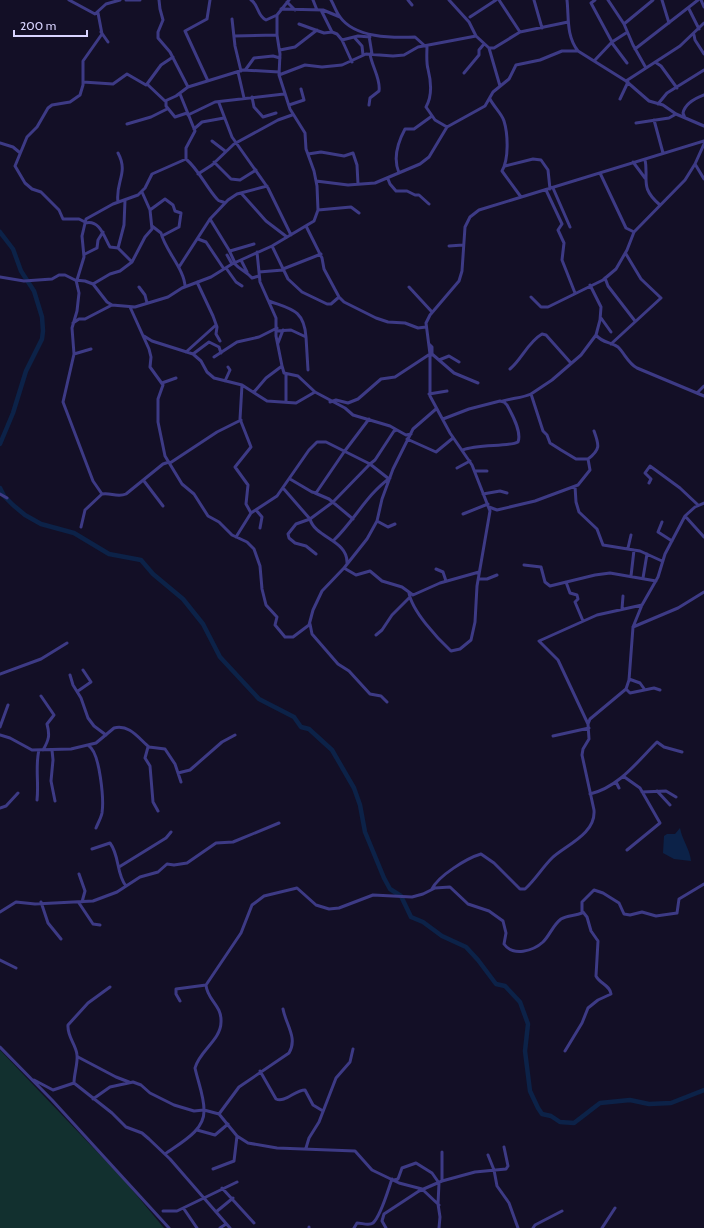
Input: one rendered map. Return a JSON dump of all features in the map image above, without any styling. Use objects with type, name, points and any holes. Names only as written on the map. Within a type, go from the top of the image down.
[{"type":"street","points":[[69,0],[92,14],[98,12],[106,4],[120,0]]},
{"type":"street","points":[[126,0],[140,0]]},
{"type":"street","points":[[159,0],[160,9],[164,20],[158,35],[173,57],[188,87]]},
{"type":"street","points":[[208,81],[185,31],[207,18],[210,0]]},
{"type":"street","points":[[251,0],[255,3],[262,18],[270,19],[277,25]]},
{"type":"street","points":[[313,0],[332,32],[342,40],[352,62]]},
{"type":"street","points":[[331,0],[340,17]]},
{"type":"street","points":[[408,0],[412,5]]},
{"type":"street","points":[[449,0],[469,22],[476,36],[489,48],[500,86]]},
{"type":"street","points":[[470,17],[498,0],[520,32]]},
{"type":"street","points":[[534,0],[542,28]]},
{"type":"street","points":[[567,0],[568,22],[574,46],[578,51],[595,60],[627,81],[649,101],[666,106],[676,114],[704,126]]},
{"type":"street","points":[[588,0],[612,42],[627,63]]},
{"type":"street","points":[[591,3],[595,0]]},
{"type":"street","points":[[608,0],[624,24],[626,33],[646,68]]},
{"type":"street","points":[[624,24],[653,0]]},
{"type":"street","points":[[662,0],[669,23]]},
{"type":"street","points":[[636,49],[700,0],[704,7]]},
{"type":"street","points":[[270,19],[277,15],[288,1],[295,10]]},
{"type":"street","points":[[689,8],[699,29]]},
{"type":"street","points":[[281,9],[319,10],[340,17],[359,32],[369,36]]},
{"type":"street","points":[[98,12],[101,32],[100,37],[91,47],[83,61],[83,82],[80,96],[76,100],[65,104],[52,105],[48,108],[36,127],[27,137],[19,152],[15,166],[25,183],[32,189],[41,192],[48,201],[59,210],[63,219],[79,219],[95,224],[103,232],[110,247],[118,248],[132,262]]},
{"type":"street","points":[[0,277],[15,281],[26,281],[36,279],[52,279],[62,275],[93,284],[107,302],[112,305],[130,307],[168,297],[185,287],[272,246],[314,221],[318,210],[316,182],[308,154],[305,133],[292,115],[284,94],[279,73],[280,50],[277,35],[277,15]]},
{"type":"street","points":[[232,19],[244,98]]},
{"type":"street","points":[[489,48],[495,47],[520,32],[568,22]]},
{"type":"street","points":[[299,24],[324,33],[332,32]]},
{"type":"street","points":[[620,99],[627,81],[680,46],[694,35],[704,24]]},
{"type":"street","points":[[280,50],[295,47],[317,30]]},
{"type":"street","points":[[101,32],[108,42]]},
{"type":"street","points":[[595,60],[612,42],[626,33]]},
{"type":"street","points":[[234,36],[277,35]]},
{"type":"street","points":[[694,35],[695,40],[704,54]]},
{"type":"street","points":[[369,36],[374,71],[380,83],[379,91],[370,98],[369,105]]},
{"type":"street","points":[[342,40],[354,37],[369,36],[400,39],[415,37],[426,46],[427,67],[431,83],[429,101],[426,107],[438,123],[447,127]]},
{"type":"street","points":[[166,101],[180,94],[188,87],[246,69],[279,73],[305,65],[334,66],[352,62],[363,55],[371,54],[395,56],[426,46],[476,36]]},
{"type":"street","points":[[354,37],[362,46],[363,55]]},
{"type":"street","points":[[464,73],[479,55],[479,50],[484,44]]},
{"type":"street","points":[[316,182],[358,184],[380,182],[420,164],[430,157],[447,127],[484,106],[490,99],[493,92],[509,79],[518,63],[540,60],[562,51],[578,51]]},
{"type":"street","points":[[246,69],[254,58],[272,56],[280,58]]},
{"type":"street","points":[[146,85],[161,65],[173,57]]},
{"type":"street","points":[[656,62],[661,66],[677,88]]},
{"type":"street","points":[[658,104],[667,93],[703,72]]},
{"type":"street","points":[[83,82],[113,84],[127,74],[146,85],[166,101],[165,104],[167,108],[175,117],[219,103],[244,98],[284,94]]},
{"type":"street","points":[[289,105],[304,100],[301,89]]},
{"type":"street","points":[[180,94],[194,129],[194,135],[186,148],[186,159],[212,194],[218,200],[225,203]]},
{"type":"street","points":[[686,118],[683,113],[684,109],[694,100],[704,96]]},
{"type":"street","points":[[252,97],[254,107],[263,117],[276,113]]},
{"type":"street","points":[[490,99],[504,122],[507,140],[506,166],[503,173],[521,198]]},
{"type":"street","points":[[219,103],[224,118],[236,143],[267,186],[291,235]]},
{"type":"street","points":[[127,124],[151,117],[167,108]]},
{"type":"street","points":[[636,123],[669,118],[676,114]]},
{"type":"street","points":[[198,174],[214,162],[224,151],[236,143],[278,120],[292,115]]},
{"type":"street","points":[[399,173],[395,161],[399,141],[405,129],[414,129],[432,116]]},
{"type":"street","points":[[194,129],[202,122],[224,118]]},
{"type":"street","points":[[654,120],[663,153]]},
{"type":"street","points":[[212,141],[224,151]]},
{"type":"street","points":[[588,459],[590,470],[582,481],[575,486],[535,501],[494,510],[489,505],[483,494],[470,461],[453,438],[429,394],[431,354],[426,321],[461,277],[466,227],[470,217],[475,212],[633,162],[704,142]]},
{"type":"street","points":[[531,297],[541,307],[546,307],[605,278],[619,266],[634,232],[681,185],[695,164],[704,142]]},
{"type":"street","points":[[0,143],[13,147],[19,152]]},
{"type":"street","points":[[308,154],[321,152],[344,156],[353,153],[357,165],[358,184]]},
{"type":"street","points":[[118,153],[123,167],[119,185],[118,202]]},
{"type":"street","points":[[102,494],[93,480],[63,402],[74,354],[72,324],[77,311],[79,293],[76,280],[85,254],[82,236],[85,222],[88,217],[142,192],[152,174],[186,159]]},
{"type":"street","points":[[506,166],[533,159],[541,160],[548,170],[550,189],[562,224],[558,230],[564,244],[561,258],[575,293]]},
{"type":"street","points":[[645,159],[645,178],[648,191],[660,205]]},
{"type":"street","points":[[214,162],[231,179],[240,180],[256,170]]},
{"type":"street","points":[[633,162],[645,178]]},
{"type":"street","points":[[695,164],[704,179]]},
{"type":"street","points":[[600,173],[626,228],[634,232]]},
{"type":"street","points":[[388,179],[396,191],[407,191],[415,195],[420,195],[429,204]]},
{"type":"street","points":[[178,267],[210,219],[225,203],[241,192],[267,186]]},
{"type":"street","points":[[550,189],[570,227]]},
{"type":"street","points":[[93,284],[120,271],[132,262],[152,226],[150,210],[142,192]]},
{"type":"street","points":[[241,192],[266,221],[287,237]]},
{"type":"street","points":[[150,210],[165,198],[173,205],[175,211],[181,213],[180,227],[162,236]]},
{"type":"street","points":[[118,248],[124,225],[125,200]]},
{"type":"street","points":[[318,210],[351,207],[359,213]]},
{"type":"street","points":[[210,219],[230,251],[234,263]]},
{"type":"street","points":[[152,226],[160,231],[163,243],[178,267],[185,287]]},
{"type":"street","points":[[306,226],[321,254],[324,269],[339,297],[344,302],[376,318],[418,328],[426,327]]},
{"type":"street","points":[[85,254],[96,248],[103,232]]},
{"type":"street","points":[[198,238],[206,242],[236,282],[242,286]]},
{"type":"street","points":[[230,251],[254,244]]},
{"type":"street","points":[[449,246],[463,245]]},
{"type":"street","points":[[272,246],[288,280],[310,298],[330,305],[339,297]]},
{"type":"street","points":[[257,252],[261,287],[276,318],[277,344],[284,373],[286,401]]},
{"type":"street","points":[[612,344],[661,298],[641,280],[626,253]]},
{"type":"street","points":[[259,272],[283,269],[321,254]]},
{"type":"street","points":[[227,255],[240,270],[247,272]]},
{"type":"street","points":[[241,260],[252,278],[259,276]]},
{"type":"street","points":[[605,278],[608,286],[635,321]]},
{"type":"street","points":[[197,282],[216,325],[216,334],[220,341]]},
{"type":"street","points":[[443,419],[469,409],[511,398],[520,399],[531,394],[552,380],[570,362],[581,354],[596,335],[601,318],[600,303],[590,285]]},
{"type":"street","points":[[139,287],[145,295],[147,303]]},
{"type":"street","points":[[409,287],[432,312]]},
{"type":"street","points":[[268,301],[293,309],[303,322],[306,337],[308,370]]},
{"type":"street","points":[[72,324],[79,319],[85,319],[112,305]]},
{"type":"street","points":[[130,307],[150,354],[150,367],[162,383],[163,388],[158,399],[159,426],[164,454],[182,484],[194,494],[208,516],[219,522],[236,537],[247,542],[254,549],[260,566],[266,605],[277,617],[275,625],[284,636],[288,638],[293,637],[310,624]]},
{"type":"street","points":[[601,318],[611,332]]},
{"type":"street","points":[[186,352],[216,325]]},
{"type":"street","points":[[214,357],[237,342],[259,337],[276,330],[291,330],[306,337]]},
{"type":"street","points":[[277,344],[283,330]]},
{"type":"street","points":[[510,369],[521,359],[530,345],[542,334],[546,335],[570,362]]},
{"type":"street","points":[[142,335],[152,341],[169,344],[194,354],[201,361],[209,374],[217,379],[242,385],[268,401],[286,401],[296,403],[315,392]]},
{"type":"street","points":[[596,335],[600,339],[619,348],[629,362],[637,368],[704,396]]},
{"type":"street","points":[[194,354],[209,342],[219,346],[221,353]]},
{"type":"street","points":[[74,354],[91,349]]},
{"type":"street","points":[[431,354],[454,373],[478,383]]},
{"type":"street","points":[[330,402],[336,400],[348,403],[358,399],[381,379],[395,377],[431,354]]},
{"type":"street","points":[[439,360],[449,356],[459,362]]},
{"type":"street","points":[[254,392],[266,378],[282,366]]},
{"type":"street","points":[[225,381],[230,371],[228,367]]},
{"type":"street","points":[[278,370],[300,377],[315,392],[330,402],[345,408],[355,416],[397,430],[404,434],[411,434]]},
{"type":"street","points":[[162,383],[176,378]]},
{"type":"street","points":[[242,385],[241,420],[250,447],[234,466],[248,485],[246,504],[251,513]]},
{"type":"street","points":[[697,393],[704,386]]},
{"type":"street","points":[[429,394],[447,391]]},
{"type":"street","points":[[531,394],[543,431],[547,435],[550,443],[574,458],[588,459]]},
{"type":"street","points":[[463,450],[474,446],[511,444],[518,442],[519,437],[516,425],[508,407],[503,401]]},
{"type":"street","points":[[387,702],[381,696],[370,694],[349,671],[338,664],[312,634],[310,624],[313,610],[322,591],[362,546],[377,521],[382,499],[400,452],[407,439],[418,423],[436,409]]},
{"type":"street","points":[[81,526],[85,510],[102,494],[106,493],[122,496],[137,484],[144,481],[163,464],[170,463],[222,429],[241,420]]},
{"type":"street","points":[[315,493],[368,420]]},
{"type":"street","points":[[316,554],[306,546],[293,542],[288,536],[296,524],[310,519],[333,502],[375,460],[393,432],[397,430]]},
{"type":"street","points":[[588,459],[598,447],[598,442],[594,431]]},
{"type":"street","points":[[407,439],[436,452],[453,438]]},
{"type":"street","points":[[236,537],[251,513],[277,496],[309,450],[317,442],[326,442],[370,464],[390,478]]},
{"type":"street","points":[[457,468],[470,461]]},
{"type":"street","points":[[649,483],[651,479],[645,472],[650,466],[680,488],[698,505]]},
{"type":"street","points":[[475,472],[487,471]]},
{"type":"street","points":[[334,540],[390,478]]},
{"type":"street","points":[[290,479],[333,502],[353,519]]},
{"type":"street","points":[[144,481],[163,506]]},
{"type":"street","points":[[575,486],[576,502],[579,512],[598,529],[603,545],[628,548],[662,561]]},
{"type":"street","points":[[283,488],[312,523],[328,538],[334,540],[346,556],[348,563]]},
{"type":"street","points":[[483,494],[500,491],[507,493]]},
{"type":"street","points":[[0,494],[7,498]]},
{"type":"street","points":[[588,724],[592,716],[614,701],[626,689],[629,679],[633,627],[642,605],[656,581],[662,561],[685,516],[698,505],[704,503]]},
{"type":"street","points":[[463,514],[489,505]]},
{"type":"street","points":[[344,568],[355,575],[370,571],[382,581],[402,587],[409,593],[413,604],[435,634],[451,650],[456,650],[465,646],[471,640],[475,622],[478,579],[490,515],[489,505]]},
{"type":"street","points":[[256,510],[262,517],[260,528]]},
{"type":"street","points":[[685,516],[704,537]]},
{"type":"street","points":[[377,521],[388,528],[395,524]]},
{"type":"street","points":[[662,522],[658,532],[672,541]]},
{"type":"street","points":[[628,548],[631,535]]},
{"type":"street","points":[[631,576],[634,550]]},
{"type":"street","points":[[643,578],[647,554]]},
{"type":"street","points":[[524,565],[541,567],[545,582],[549,586],[602,573],[617,573],[656,581]]},
{"type":"street","points":[[436,569],[443,572],[446,581]]},
{"type":"street","points":[[409,593],[413,594],[446,581],[472,575],[480,571]]},
{"type":"street","points":[[478,579],[487,579],[498,575]]},
{"type":"street","points":[[566,582],[570,593],[577,595],[578,599],[575,602],[583,621]]},
{"type":"street","points":[[633,627],[678,608],[704,592]]},
{"type":"street","points":[[622,609],[623,596]]},
{"type":"street","points":[[376,635],[382,630],[392,615],[410,597]]},
{"type":"street","points":[[432,889],[436,881],[480,854],[494,863],[520,889],[526,889],[552,858],[577,840],[593,820],[594,810],[590,794],[588,774],[582,755],[583,749],[589,739],[588,724],[558,660],[539,641],[583,621],[622,609],[642,605]]},
{"type":"street","points":[[0,674],[41,659],[67,643]]},
{"type":"street","points":[[78,691],[91,682],[83,670]]},
{"type":"street","points":[[70,675],[78,691],[89,721],[106,735]]},
{"type":"street","points":[[629,679],[640,683],[645,690]]},
{"type":"street","points":[[626,689],[630,693],[654,688],[660,690]]},
{"type":"street","points":[[36,800],[39,783],[37,762],[41,750],[50,736],[47,724],[54,715],[41,696]]},
{"type":"street","points":[[0,727],[8,705]]},
{"type":"street","points":[[0,735],[10,738],[28,748],[52,750],[88,746],[96,743],[116,727],[127,729],[135,733],[148,747],[165,749],[175,764],[181,782]]},
{"type":"street","points":[[553,736],[589,728]]},
{"type":"street","points":[[178,773],[190,770],[222,742],[235,735]]},
{"type":"street","points":[[590,794],[605,790],[616,782],[640,762],[656,742],[665,747],[682,752]]},
{"type":"street","points":[[88,746],[93,750],[98,762],[102,788],[102,813],[96,828]]},
{"type":"street","points":[[148,747],[145,758],[150,766],[153,802],[158,812]]},
{"type":"street","points":[[52,750],[54,760],[51,781],[55,801]]},
{"type":"street","points":[[623,776],[636,784],[660,823],[627,850]]},
{"type":"street","points":[[616,782],[619,788]]},
{"type":"street","points":[[657,791],[670,805]]},
{"type":"street","points":[[642,792],[666,791],[676,797]]},
{"type":"street","points":[[0,808],[6,806],[18,793]]},
{"type":"street","points":[[0,912],[16,902],[80,902],[110,895],[140,877],[158,872],[168,864],[174,865],[187,863],[216,843],[233,842],[279,823]]},
{"type":"street","points":[[119,867],[166,838],[171,832]]},
{"type":"street","points":[[92,849],[110,844],[119,867],[121,877],[126,886]]},
{"type":"street","points":[[79,874],[85,891],[80,902]]},
{"type":"street","points":[[565,1051],[582,1023],[588,1008],[598,1000],[611,994],[608,987],[598,980],[596,976],[598,941],[591,930],[587,917],[583,912],[582,903],[584,898],[592,891],[596,890],[619,903],[624,914],[630,915],[642,912],[656,916],[676,914],[679,911],[679,899],[704,884]]},
{"type":"street","points":[[165,1154],[197,1130],[203,1118],[204,1110],[197,1079],[196,1064],[212,1041],[221,1023],[219,1008],[208,993],[206,986],[241,933],[249,908],[264,896],[297,888],[316,905],[329,909],[339,908],[373,895],[412,897],[423,894],[432,889],[452,888],[468,904],[489,911],[498,917],[504,924],[506,933],[504,944],[514,951],[523,951],[540,944],[560,920],[583,912]]},
{"type":"street","points":[[41,902],[48,923],[61,939]]},
{"type":"street","points":[[80,902],[93,924],[100,925]]},
{"type":"street","points":[[0,960],[16,968]]},
{"type":"street","points":[[180,1001],[176,994],[176,989],[206,986]]},
{"type":"street","points":[[110,987],[88,1003],[68,1025],[68,1034],[78,1057],[116,1077],[141,1085],[150,1093],[174,1105],[194,1111],[204,1110],[219,1114],[237,1136],[248,1143],[277,1148],[355,1151],[372,1170],[393,1180],[422,1189],[438,1205]]},
{"type":"street","points":[[219,1114],[238,1087],[260,1071],[284,1057],[292,1048],[293,1038],[282,1009]]},
{"type":"street","points":[[0,1047],[34,1080],[169,1228]]},
{"type":"street","points":[[306,1148],[308,1141],[318,1125],[336,1078],[350,1062],[353,1049]]},
{"type":"street","points":[[78,1057],[74,1069],[74,1083],[112,1112],[126,1126],[145,1136],[165,1154],[230,1228]]},
{"type":"street","points":[[260,1071],[276,1099],[282,1100],[298,1091],[305,1090],[313,1105],[323,1111]]},
{"type":"street","points":[[34,1080],[53,1090],[74,1083]]},
{"type":"street","points":[[93,1099],[110,1088],[131,1082]]},
{"type":"street","points":[[197,1130],[215,1135],[228,1124]]},
{"type":"street","points":[[213,1169],[234,1161],[237,1136]]},
{"type":"street","points":[[386,1228],[382,1221],[384,1214],[422,1189],[458,1176],[508,1167],[504,1147]]},
{"type":"street","points":[[439,1228],[440,1217],[438,1205],[442,1152]]},
{"type":"street","points":[[488,1155],[494,1170],[497,1186],[509,1203],[518,1228]]},
{"type":"street","points":[[354,1228],[356,1224],[359,1223],[370,1224],[373,1222],[383,1206],[393,1180],[398,1178],[402,1168],[416,1163],[432,1173],[440,1182]]},
{"type":"street","points":[[163,1210],[174,1212],[184,1209],[222,1188],[237,1182]]},
{"type":"street","points":[[222,1188],[254,1222]]},
{"type":"street","points":[[216,1212],[233,1198]]},
{"type":"street","points":[[602,1228],[614,1208]]},
{"type":"street","points":[[184,1209],[197,1228]]},
{"type":"street","points":[[533,1228],[535,1225],[562,1211]]},
{"type":"street","points":[[220,1228],[226,1224]]},
{"type":"green space","points":[[0,1050],[124,1180],[164,1228],[0,1228]]},
{"type":"water","points":[[680,828],[691,861],[674,859],[663,853],[664,836],[667,834],[675,834]]},
{"type":"waterway","points":[[0,232],[13,249],[21,271],[34,291],[42,317],[43,331],[42,339],[26,371],[13,413],[0,444]]},
{"type":"waterway","points":[[0,488],[4,496],[13,505],[25,515],[41,524],[74,533],[109,554],[141,560],[153,574],[183,599],[203,624],[220,657],[259,699],[294,717],[301,727],[309,729],[332,750],[354,788],[360,805],[365,832],[390,889],[401,896],[411,917],[423,922],[442,936],[466,947],[496,984],[505,986],[520,1002],[528,1024],[525,1051],[530,1091],[542,1114],[551,1116],[560,1122],[574,1123],[600,1103],[630,1100],[649,1104],[671,1103],[704,1090]]}]
